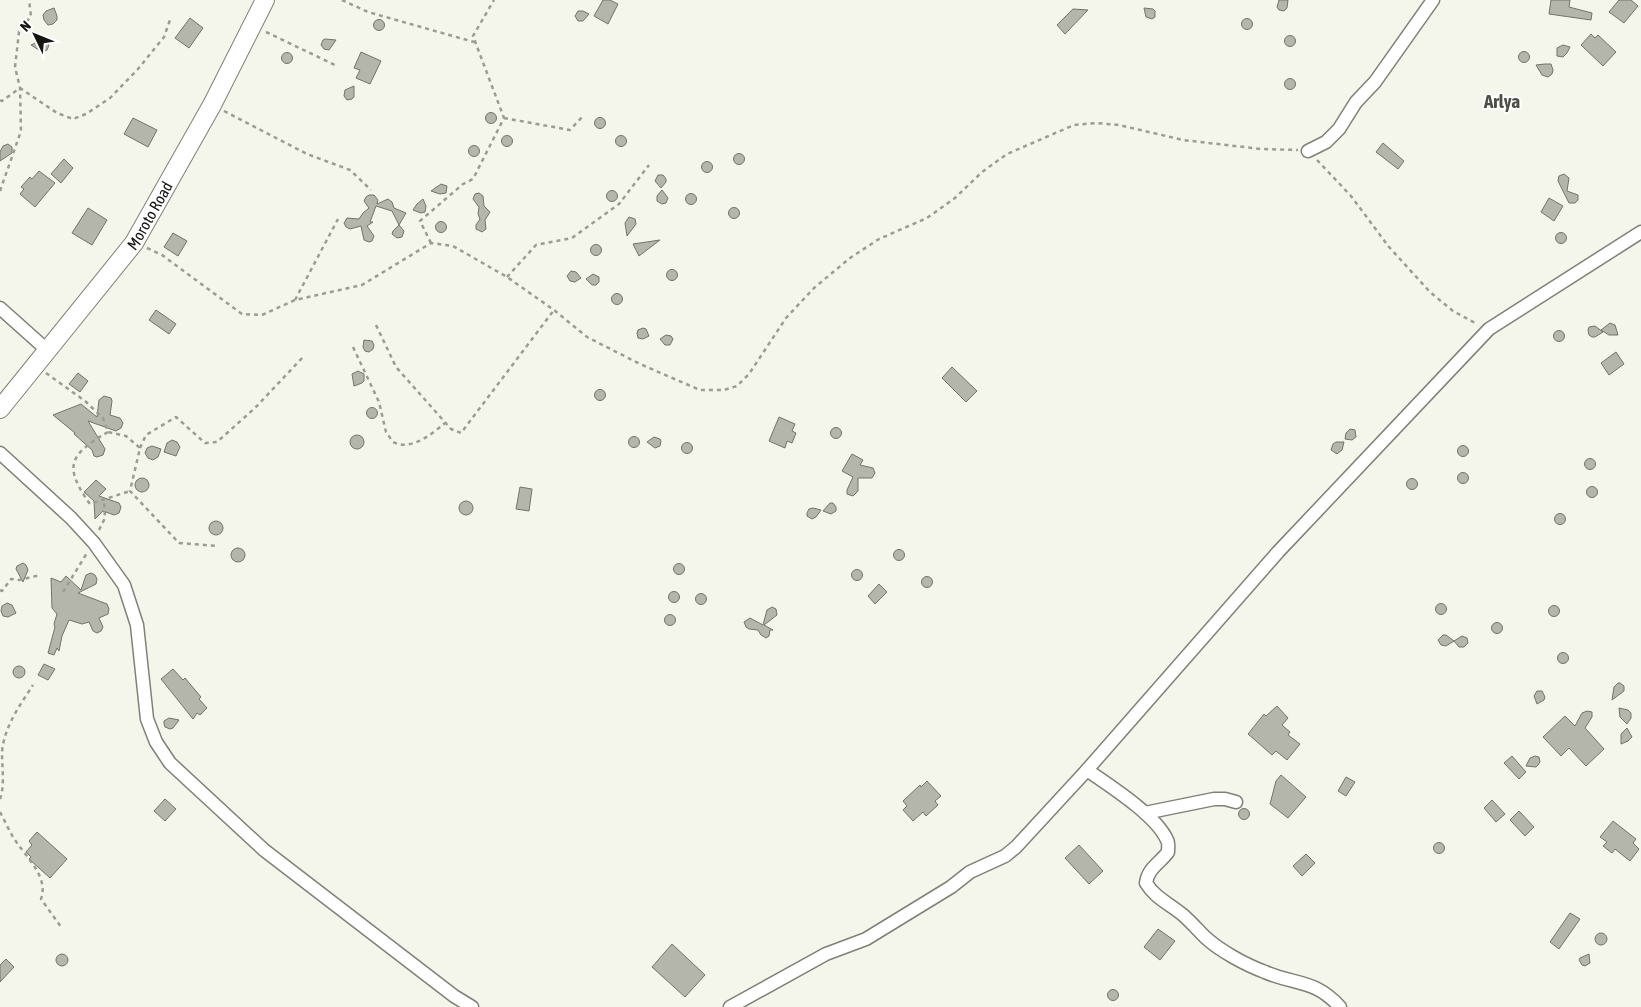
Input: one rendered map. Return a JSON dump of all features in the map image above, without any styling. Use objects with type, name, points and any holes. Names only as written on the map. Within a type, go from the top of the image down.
[{"type":"main road","name":"Moroto Road","points":[[0,409],[134,243],[212,105],[265,0]]},
{"type":"street","points":[[1308,150],[1326,142],[1339,130],[1356,102],[1375,82],[1433,0]]},
{"type":"street","points":[[730,1007],[826,954],[866,940],[943,892],[970,872],[1005,856],[1016,847],[1088,770],[1278,552],[1489,329],[1641,232]]},
{"type":"street","points":[[0,308],[47,350]]},
{"type":"street","points":[[0,453],[71,518],[94,543],[124,585],[136,625],[147,719],[156,742],[170,763],[264,850],[454,996],[472,1007]]},
{"type":"street","points":[[1088,770],[1145,813],[1167,840],[1168,852],[1147,875],[1146,883],[1156,896],[1183,915],[1206,938],[1220,948],[1265,972],[1313,986],[1340,1007]]},
{"type":"street","points":[[1145,813],[1214,800],[1225,799],[1236,802]]},
{"type":"path","points":[[0,191],[21,131],[20,88],[15,66],[19,32],[31,16],[29,0]]},
{"type":"path","points":[[342,0],[368,12],[474,42]]},
{"type":"path","points":[[431,243],[420,221],[463,184],[473,179],[504,118],[473,36],[492,1]]},
{"type":"path","points":[[20,88],[57,113],[72,119],[86,114],[110,98],[138,68],[164,37],[170,20]]},
{"type":"path","points":[[251,25],[335,65]]},
{"type":"path","points":[[0,100],[2,101],[20,88]]},
{"type":"path","points":[[212,105],[307,154],[350,170],[371,190]]},
{"type":"path","points":[[504,118],[570,130],[584,116]]},
{"type":"path","points":[[134,243],[162,255],[242,314],[262,315],[296,300],[362,285],[431,243],[453,246],[507,277],[554,310],[587,337],[640,364],[700,390],[724,390],[738,386],[749,374],[786,318],[814,288],[850,258],[878,239],[926,218],[955,198],[982,172],[1007,154],[1074,125],[1096,123],[1119,125],[1183,140],[1261,149],[1308,150],[1351,196],[1389,248],[1430,292],[1453,311],[1489,329]]},
{"type":"path","points":[[507,277],[536,245],[572,238],[619,204],[649,165]]},
{"type":"path","points":[[296,300],[338,219]]},
{"type":"path","points":[[376,325],[396,367],[451,430],[461,433],[554,310]]},
{"type":"path","points":[[353,347],[379,402],[386,432],[393,442],[406,445],[420,441],[433,434],[445,423]]},
{"type":"path","points":[[130,491],[140,448],[146,435],[176,417],[205,443],[217,442],[254,408],[304,356]]},
{"type":"path","points":[[36,365],[97,412],[103,418],[108,432]]},
{"type":"path","points":[[130,491],[90,504],[74,479],[72,464],[80,450],[108,432],[126,436],[140,448]]},
{"type":"path","points":[[130,491],[179,543],[218,546]]},
{"type":"path","points":[[0,590],[2,591],[11,579],[19,580],[40,575]]},
{"type":"path","points":[[0,799],[3,791],[2,750],[6,736],[18,708],[33,685]]},
{"type":"path","points":[[0,812],[14,840],[32,863],[40,880],[44,891],[40,899],[61,927]]},
{"type":"building","points":[[603,0],[610,0],[618,4],[608,24],[594,16]]},
{"type":"building","points":[[1279,0],[1288,0],[1287,8],[1284,11],[1279,10],[1277,7]]},
{"type":"building","points":[[1551,0],[1570,0],[1569,7],[1592,13],[1591,20],[1549,14]]},
{"type":"building","points":[[1619,0],[1631,0],[1638,6],[1624,23],[1609,12]]},
{"type":"building","points":[[54,8],[57,20],[53,24],[48,25],[43,15],[46,11]]},
{"type":"building","points":[[1144,8],[1153,9],[1155,17],[1152,19],[1146,17]]},
{"type":"building","points":[[1073,9],[1088,10],[1065,34],[1057,25]]},
{"type":"building","points":[[578,11],[589,14],[583,21],[578,21],[575,16]]},
{"type":"building","points":[[190,18],[203,28],[189,48],[175,38]]},
{"type":"building","points":[[1247,18],[1253,24],[1247,30],[1241,24]]},
{"type":"building","points":[[379,19],[385,25],[379,31],[373,25]]},
{"type":"building","points":[[1591,34],[1595,38],[1598,35],[1616,52],[1603,66],[1581,45]]},
{"type":"building","points":[[1290,35],[1296,41],[1290,47],[1284,41]]},
{"type":"building","points":[[44,39],[49,45],[47,50],[42,52],[31,45]]},
{"type":"building","points":[[325,39],[336,40],[329,50],[324,49],[321,45]]},
{"type":"building","points":[[1563,45],[1570,47],[1567,53],[1563,57],[1557,56],[1557,48]]},
{"type":"building","points":[[1524,51],[1530,57],[1524,63],[1518,57]]},
{"type":"building","points":[[287,52],[293,58],[287,64],[281,58]]},
{"type":"building","points":[[361,52],[381,61],[370,84],[356,78],[360,70],[354,68]]},
{"type":"building","points":[[1551,64],[1553,70],[1552,74],[1548,77],[1542,75],[1536,65]]},
{"type":"building","points":[[1290,78],[1296,84],[1290,90],[1284,84]]},
{"type":"building","points":[[354,86],[354,97],[347,100],[344,96],[345,90]]},
{"type":"building","points":[[491,112],[497,118],[491,124],[485,118]]},
{"type":"building","points":[[600,117],[606,123],[600,129],[594,123]]},
{"type":"building","points":[[133,118],[157,130],[148,147],[124,134]]},
{"type":"building","points":[[507,135],[513,141],[507,147],[501,141]]},
{"type":"building","points":[[621,135],[627,141],[621,147],[615,141]]},
{"type":"building","points":[[1383,143],[1404,161],[1398,169],[1376,152]]},
{"type":"building","points":[[8,144],[12,147],[12,153],[0,161],[0,152],[3,146]]},
{"type":"building","points":[[474,145],[480,151],[474,157],[468,151]]},
{"type":"building","points":[[739,153],[745,159],[739,165],[733,159]]},
{"type":"building","points":[[64,159],[73,168],[61,183],[51,174]]},
{"type":"building","points":[[707,161],[713,167],[707,173],[701,167]]},
{"type":"building","points":[[39,171],[55,183],[35,207],[20,194],[24,189],[21,187]]},
{"type":"building","points":[[1564,174],[1569,178],[1567,191],[1578,195],[1578,200],[1575,203],[1569,203],[1558,181],[1559,176]]},
{"type":"building","points":[[658,175],[663,175],[666,179],[661,188],[655,181]]},
{"type":"building","points":[[441,184],[447,186],[446,193],[440,194],[431,191]]},
{"type":"building","points":[[612,190],[618,196],[612,202],[606,196]]},
{"type":"building","points":[[662,190],[668,198],[666,203],[662,204],[657,201],[657,196]]},
{"type":"building","points":[[479,193],[483,196],[484,206],[490,212],[485,220],[486,229],[482,232],[476,229],[480,219],[478,214],[479,207],[473,199],[475,194]]},
{"type":"building","points":[[691,193],[697,199],[691,205],[685,199]]},
{"type":"building","points":[[369,195],[374,195],[378,200],[377,204],[388,199],[392,202],[394,208],[406,213],[399,225],[392,211],[376,206],[370,222],[373,222],[367,226],[374,236],[372,241],[369,242],[364,240],[361,226],[350,229],[344,223],[347,218],[359,219],[369,208],[364,201]]},
{"type":"building","points":[[1549,198],[1563,206],[1554,221],[1541,212]]},
{"type":"building","points":[[423,199],[426,206],[425,212],[421,213],[413,210],[417,204]]},
{"type":"building","points":[[734,207],[740,213],[734,219],[728,213]]},
{"type":"building","points":[[88,208],[107,220],[92,245],[72,233]]},
{"type":"building","points":[[629,217],[635,219],[636,224],[627,236],[625,223]]},
{"type":"building","points":[[441,221],[447,227],[441,233],[435,227]]},
{"type":"building","points":[[399,225],[404,231],[402,237],[397,238],[392,234]]},
{"type":"building","points":[[1561,232],[1567,238],[1561,244],[1555,238]]},
{"type":"building","points":[[173,233],[187,241],[178,256],[164,247]]},
{"type":"building","points":[[660,240],[639,256],[633,244]]},
{"type":"building","points":[[596,244],[602,250],[596,256],[590,250]]},
{"type":"building","points":[[672,269],[678,275],[672,281],[666,275]]},
{"type":"building","points":[[571,271],[576,272],[581,278],[575,282],[570,281],[567,276]]},
{"type":"building","points":[[593,274],[599,277],[599,282],[596,285],[592,285],[586,279]]},
{"type":"building","points":[[617,293],[623,299],[617,305],[611,299]]},
{"type":"building","points":[[156,310],[176,324],[169,334],[149,320]]},
{"type":"building","points":[[1610,323],[1615,325],[1618,335],[1609,335],[1601,330]]},
{"type":"building","points":[[1595,326],[1603,332],[1592,337],[1589,335],[1588,330],[1589,327]]},
{"type":"building","points":[[646,329],[649,336],[643,339],[638,338],[638,330]]},
{"type":"building","points":[[1559,330],[1565,336],[1559,342],[1553,336]]},
{"type":"building","points":[[666,335],[671,336],[673,339],[670,345],[665,345],[660,339]]},
{"type":"building","points":[[364,340],[372,341],[374,345],[373,349],[369,352],[365,351],[363,347]]},
{"type":"building","points":[[1616,352],[1624,364],[1609,375],[1601,363]]},
{"type":"building","points":[[952,367],[977,391],[966,402],[942,378]]},
{"type":"building","points":[[358,371],[364,374],[364,381],[354,386],[352,374]]},
{"type":"building","points":[[78,373],[88,381],[80,392],[69,384]]},
{"type":"building","points":[[600,389],[606,395],[600,401],[594,395]]},
{"type":"building","points":[[104,396],[111,398],[112,401],[110,415],[120,418],[123,423],[121,428],[116,431],[88,421],[105,449],[103,455],[97,457],[94,456],[92,450],[75,433],[53,415],[81,404],[97,417],[99,400]]},
{"type":"building","points":[[372,407],[378,413],[372,419],[366,413]]},
{"type":"building","points":[[779,417],[795,424],[792,431],[796,433],[792,443],[787,441],[785,448],[769,441]]},
{"type":"building","points":[[836,427],[842,433],[836,439],[830,433]]},
{"type":"building","points":[[1350,429],[1355,430],[1356,437],[1352,440],[1345,439],[1346,433]]},
{"type":"building","points":[[354,435],[360,435],[364,442],[360,449],[354,449],[350,445],[350,439]]},
{"type":"building","points":[[634,436],[640,442],[634,448],[628,442]]},
{"type":"building","points":[[654,437],[661,441],[660,446],[655,448],[647,442]]},
{"type":"building","points":[[172,440],[177,442],[180,447],[176,456],[164,452],[167,443]]},
{"type":"building","points":[[687,442],[693,448],[687,454],[681,448]]},
{"type":"building","points":[[1336,442],[1344,442],[1342,450],[1337,454],[1331,450]]},
{"type":"building","points":[[1463,445],[1469,451],[1463,457],[1457,451]]},
{"type":"building","points":[[152,446],[161,449],[158,457],[153,460],[148,458],[145,453],[147,448]]},
{"type":"building","points":[[852,454],[863,460],[860,465],[873,468],[875,473],[872,478],[858,478],[858,491],[853,496],[847,494],[847,490],[853,477],[842,471]]},
{"type":"building","points":[[1590,458],[1596,464],[1590,470],[1584,464]]},
{"type":"building","points":[[1463,472],[1469,478],[1463,484],[1457,478]]},
{"type":"building","points":[[142,478],[147,480],[149,485],[147,490],[142,492],[137,490],[135,485],[137,480]]},
{"type":"building","points":[[1412,478],[1418,484],[1412,490],[1406,484]]},
{"type":"building","points":[[96,480],[106,489],[99,496],[119,503],[121,507],[119,513],[114,515],[103,511],[95,519],[94,501],[84,492]]},
{"type":"building","points":[[1592,486],[1598,492],[1592,498],[1586,492]]},
{"type":"building","points":[[520,487],[532,489],[529,511],[516,509]]},
{"type":"building","points":[[466,501],[471,503],[473,508],[471,513],[466,515],[461,513],[459,508],[461,503]]},
{"type":"building","points":[[830,503],[833,503],[836,507],[836,511],[831,514],[823,511]]},
{"type":"building","points":[[809,509],[821,510],[812,519],[807,516],[807,513]]},
{"type":"building","points":[[1560,513],[1566,519],[1560,525],[1554,519]]},
{"type":"building","points":[[216,521],[221,523],[223,528],[221,533],[216,535],[211,533],[209,528],[211,523]]},
{"type":"building","points":[[238,548],[243,550],[245,555],[243,560],[238,562],[233,560],[231,555],[233,550]]},
{"type":"building","points":[[899,549],[905,555],[899,561],[893,555]]},
{"type":"building","points":[[23,563],[28,570],[23,582],[16,569],[17,566]]},
{"type":"building","points":[[679,563],[685,569],[679,575],[673,569]]},
{"type":"building","points":[[857,569],[863,575],[857,581],[851,575]]},
{"type":"building","points":[[91,573],[97,579],[96,584],[78,593],[107,604],[108,614],[99,618],[103,627],[101,631],[97,633],[93,631],[89,622],[82,624],[69,620],[62,636],[59,651],[57,648],[54,655],[48,653],[57,614],[52,608],[51,578],[61,582],[66,576],[81,590],[86,575]]},
{"type":"building","points":[[927,576],[933,582],[927,588],[921,582]]},
{"type":"building","points":[[879,584],[887,592],[875,604],[868,596]]},
{"type":"building","points":[[674,591],[680,597],[674,603],[668,597]]},
{"type":"building","points":[[701,593],[707,599],[701,605],[695,599]]},
{"type":"building","points":[[7,603],[12,605],[16,613],[8,617],[3,616],[1,611],[2,606]]},
{"type":"building","points":[[1441,603],[1447,609],[1441,615],[1435,609]]},
{"type":"building","points":[[1554,605],[1560,611],[1554,617],[1548,611]]},
{"type":"building","points":[[772,607],[776,609],[777,615],[764,625],[773,630],[770,630],[769,636],[766,638],[758,630],[746,627],[744,622],[750,618],[763,625],[767,610]]},
{"type":"building","points":[[670,614],[676,620],[670,626],[664,620]]},
{"type":"building","points":[[1497,622],[1503,628],[1497,634],[1491,628]]},
{"type":"building","points":[[1443,635],[1454,641],[1446,646],[1441,645],[1438,640]]},
{"type":"building","points":[[1462,636],[1467,638],[1468,643],[1464,647],[1459,647],[1454,641]]},
{"type":"building","points":[[1563,652],[1569,658],[1563,664],[1557,658]]},
{"type":"building","points":[[44,664],[55,669],[48,680],[38,675]]},
{"type":"building","points":[[19,666],[25,672],[19,678],[13,672]]},
{"type":"building","points":[[173,669],[183,680],[185,678],[201,697],[199,699],[207,708],[200,715],[197,713],[193,719],[161,679]]},
{"type":"building","points":[[1618,683],[1624,686],[1624,691],[1612,700],[1614,687]]},
{"type":"building","points":[[1537,691],[1542,691],[1545,697],[1544,700],[1537,704],[1534,696]]},
{"type":"building","points":[[1277,706],[1288,718],[1282,725],[1290,732],[1288,735],[1300,744],[1287,760],[1276,751],[1272,755],[1248,734],[1264,714],[1266,716]]},
{"type":"building","points":[[1619,708],[1628,710],[1631,713],[1631,718],[1627,724],[1620,717]]},
{"type":"building","points":[[1592,712],[1592,717],[1585,728],[1604,749],[1586,766],[1569,748],[1561,756],[1543,737],[1565,716],[1575,726],[1582,713]]},
{"type":"building","points":[[169,718],[179,720],[170,729],[165,727],[164,724],[164,721]]},
{"type":"building","points":[[1627,728],[1632,737],[1621,744],[1621,734]]},
{"type":"building","points":[[1512,756],[1526,772],[1519,779],[1504,763]]},
{"type":"building","points":[[1539,757],[1540,762],[1538,765],[1536,767],[1526,766],[1530,758]]},
{"type":"building","points":[[1281,775],[1306,797],[1288,818],[1270,804],[1276,781]]},
{"type":"building","points":[[1346,777],[1355,782],[1346,796],[1338,791]]},
{"type":"building","points":[[927,781],[941,796],[935,801],[938,805],[926,816],[923,812],[913,821],[903,810],[907,806],[903,801]]},
{"type":"building","points":[[165,799],[176,809],[165,821],[154,811]]},
{"type":"building","points":[[1492,800],[1505,814],[1496,822],[1484,808]]},
{"type":"building","points":[[1244,808],[1250,814],[1244,820],[1238,814]]},
{"type":"building","points":[[1519,811],[1534,827],[1525,836],[1510,820]]},
{"type":"building","points":[[1613,821],[1636,839],[1633,843],[1639,849],[1630,861],[1615,849],[1612,853],[1603,846],[1607,842],[1600,837]]},
{"type":"building","points":[[37,832],[67,859],[50,878],[29,859],[31,857],[26,852],[32,845],[29,841]]},
{"type":"building","points":[[1439,842],[1445,848],[1439,854],[1433,848]]},
{"type":"building","points":[[1079,845],[1103,871],[1089,884],[1065,858]]},
{"type":"building","points":[[1306,854],[1315,863],[1302,876],[1293,866]]},
{"type":"building","points":[[1570,913],[1580,919],[1559,949],[1550,942]]},
{"type":"building","points":[[1158,929],[1175,941],[1160,960],[1144,947]]},
{"type":"building","points":[[1603,933],[1606,934],[1606,944],[1599,945],[1596,944],[1595,937],[1596,934]]},
{"type":"building","points":[[672,944],[705,975],[685,997],[652,967]]},
{"type":"building","points":[[62,954],[68,960],[62,966],[56,960]]},
{"type":"building","points":[[1589,954],[1590,963],[1585,966],[1582,965],[1579,960],[1580,958]]},
{"type":"building","points":[[6,959],[14,967],[0,982],[0,965]]},
{"type":"building","points":[[1113,989],[1119,995],[1113,1001],[1107,995]]},
{"type":"district","name":"Arlya","points":[[1502,101]]}]
